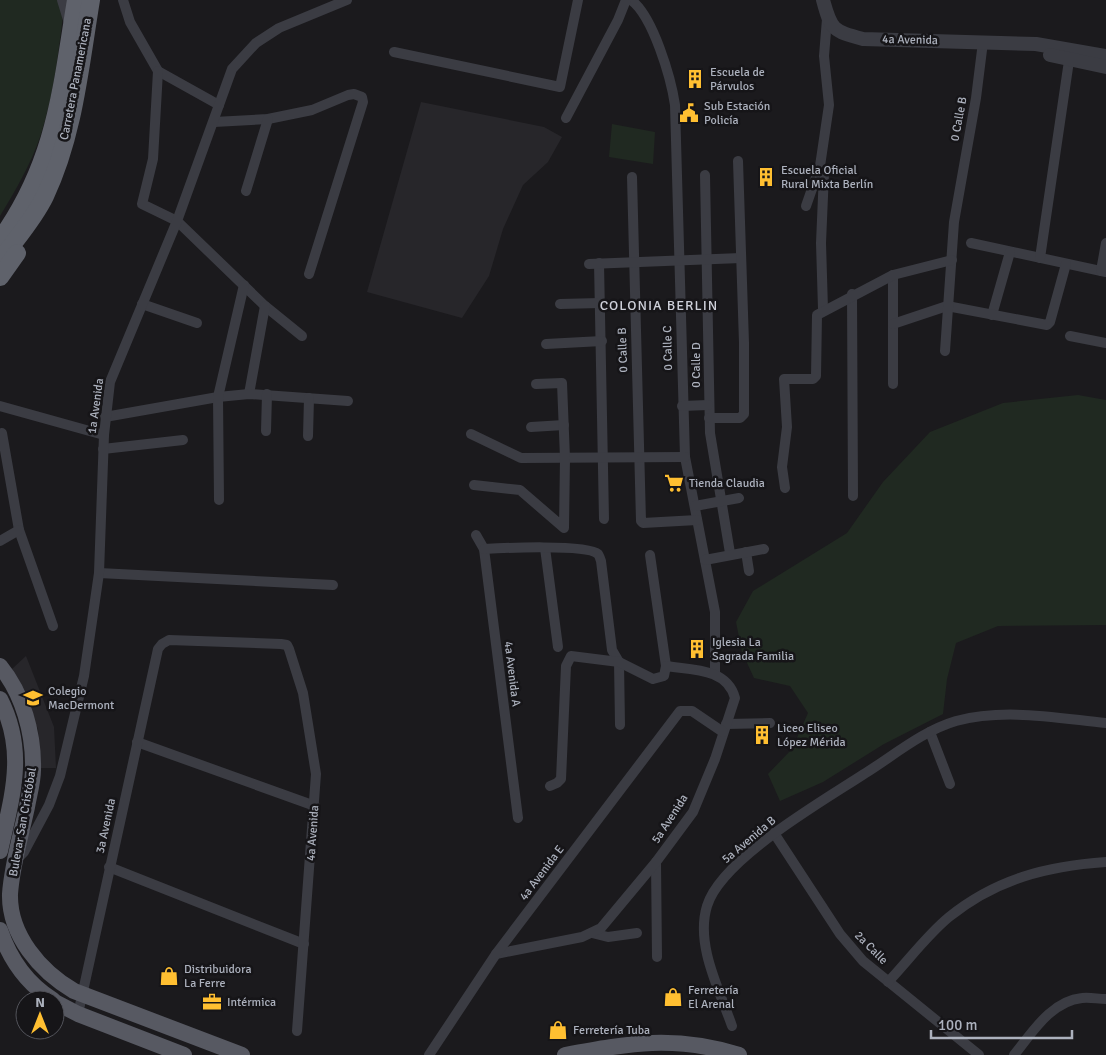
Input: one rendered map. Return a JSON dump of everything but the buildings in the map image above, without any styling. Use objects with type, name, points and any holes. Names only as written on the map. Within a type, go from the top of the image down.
[{"type":"highway","name":"Carretera Panamericana","points":[[0,240],[31,190],[47,151],[62,96],[76,0]]},
{"type":"highway","name":"Carretera Panamericana","points":[[0,261],[46,195],[64,147],[72,113],[91,0]]},
{"type":"highway","points":[[0,278],[22,246],[38,209]]},
{"type":"main road","name":"Bulevar San Cristóbal","points":[[0,666],[11,682],[30,728],[32,748],[34,771],[10,894],[19,934],[28,949],[56,980],[84,994],[242,1055]]},
{"type":"main road","name":"Bulevar San Cristóbal","points":[[0,699],[13,731],[16,752],[6,793],[0,851]]},
{"type":"main road","points":[[0,930],[9,954],[22,975],[37,990]]},
{"type":"main road","points":[[65,1007],[78,1014],[184,1055]]},
{"type":"main road","points":[[565,1055],[596,1052],[632,1043],[669,1041],[739,1055]]},
{"type":"street","points":[[62,0],[71,29]]},
{"type":"street","points":[[123,0],[130,22],[158,71],[219,105]]},
{"type":"street","name":"1a Avenida","points":[[16,859],[24,852],[49,805],[60,776],[84,676],[99,572],[103,449],[110,382],[177,221],[232,69],[256,43],[279,28],[347,0]]},
{"type":"street","points":[[394,52],[560,87],[578,0]]},
{"type":"street","points":[[566,118],[618,20],[626,0]]},
{"type":"street","name":"0 Calle C","points":[[631,0],[638,5],[648,20],[670,81],[674,100],[685,457],[715,612],[715,674]]},
{"type":"street","points":[[806,206],[820,166],[829,105],[824,56],[827,19],[823,0]]},
{"type":"street","name":"4a Avenida","points":[[827,19],[833,27],[843,34],[863,39],[983,42],[1018,45],[1036,44],[1106,67]]},
{"type":"street","name":"0 Calle B","points":[[945,351],[954,222],[976,98],[983,42]]},
{"type":"street","points":[[1040,258],[1070,55]]},
{"type":"street","name":"4a Avenida","points":[[1070,55],[1106,56]]},
{"type":"street","points":[[158,71],[153,159],[142,204],[177,221],[265,306],[302,336]]},
{"type":"street","points":[[214,122],[268,119],[312,110],[348,95],[360,95],[363,102],[309,274]]},
{"type":"street","points":[[246,190],[268,119]]},
{"type":"street","points":[[709,418],[740,418],[743,416],[738,161]]},
{"type":"street","points":[[785,488],[782,467],[787,427],[784,379],[813,378],[816,376],[824,173],[820,166]]},
{"type":"street","name":"0 Calle D","points":[[705,175],[708,259],[708,406],[711,450],[730,553]]},
{"type":"street","name":"0 Calle B","points":[[632,177],[642,522],[696,520]]},
{"type":"street","points":[[971,244],[1103,272],[1106,243]]},
{"type":"street","points":[[992,315],[1010,252]]},
{"type":"street","points":[[604,520],[602,341],[600,302],[594,263],[741,258]]},
{"type":"street","points":[[820,312],[852,294],[893,275],[952,260]]},
{"type":"street","points":[[893,324],[947,306],[1047,325],[1050,322],[1066,264]]},
{"type":"street","points":[[893,275],[893,384]]},
{"type":"street","points":[[218,500],[218,397],[244,285]]},
{"type":"street","points":[[852,294],[853,496]]},
{"type":"street","points":[[560,304],[600,302]]},
{"type":"street","points":[[142,304],[197,323]]},
{"type":"street","points":[[249,394],[265,306]]},
{"type":"street","points":[[1070,336],[1106,343]]},
{"type":"street","points":[[546,344],[602,341]]},
{"type":"street","points":[[474,485],[520,490],[564,528],[566,458],[562,383],[536,384]]},
{"type":"street","points":[[105,417],[218,397],[249,394],[348,401]]},
{"type":"street","points":[[266,431],[267,394]]},
{"type":"street","points":[[308,436],[309,398]]},
{"type":"street","points":[[0,406],[104,435]]},
{"type":"street","points":[[682,406],[708,406]]},
{"type":"street","points":[[531,427],[564,425]]},
{"type":"street","points":[[2,433],[19,530],[53,626]]},
{"type":"street","points":[[471,434],[521,458],[685,457]]},
{"type":"street","points":[[103,449],[183,440]]},
{"type":"street","points":[[695,506],[739,498]]},
{"type":"street","points":[[0,541],[19,530]]},
{"type":"street","name":"4a Avenida A","points":[[476,535],[484,549],[518,818]]},
{"type":"street","points":[[546,548],[558,647]]},
{"type":"street","points":[[484,549],[546,548],[589,550],[597,553],[601,560],[612,650],[619,662],[620,725]]},
{"type":"street","points":[[705,560],[730,553],[764,549]]},
{"type":"street","points":[[746,552],[749,571]]},
{"type":"street","points":[[550,786],[561,779],[566,666],[571,656],[619,662],[654,679],[664,676],[666,666],[650,555]]},
{"type":"street","points":[[99,572],[334,586]]},
{"type":"street","name":"4a Avenida","points":[[162,644],[169,640],[281,644],[287,645],[289,650],[303,693],[316,774],[297,1031]]},
{"type":"street","name":"3a Avenida","points":[[78,1014],[84,994],[109,867],[137,742],[162,644]]},
{"type":"street","points":[[666,666],[715,674]]},
{"type":"street","name":"5a Avenida","points":[[592,933],[601,928],[656,862],[693,812],[735,698],[733,690],[727,681],[715,674]]},
{"type":"street","name":"4a Avenida E","points":[[430,1055],[496,954],[680,711],[692,711],[725,728]]},
{"type":"street","name":"5a Avenida B","points":[[732,1026],[706,950],[704,923],[707,905],[733,868],[774,833],[927,734],[956,721],[1007,713],[1106,723]]},
{"type":"street","points":[[725,728],[770,722]]},
{"type":"street","points":[[927,734],[950,784]]},
{"type":"street","points":[[137,742],[315,806]]},
{"type":"street","name":"2a Calle","points":[[774,833],[840,934],[863,961],[979,1055]]},
{"type":"street","points":[[656,862],[657,957]]},
{"type":"street","points":[[888,982],[948,918],[980,896],[1035,871],[1073,864],[1106,862]]},
{"type":"street","points":[[109,867],[304,944]]},
{"type":"street","points":[[496,954],[592,933],[608,937],[637,933]]},
{"type":"street","points":[[1014,1055],[1048,1015],[1065,1002],[1083,998],[1106,1000]]},
{"type":"shaded area","points":[[0,0],[65,0],[56,69],[45,120],[27,167],[0,216]]},
{"type":"shaded area","points":[[421,102],[544,127],[562,137],[548,162],[523,185],[503,229],[489,276],[462,318],[367,292]]},
{"type":"shaded area","points":[[612,124],[655,132],[653,164],[609,157]]},
{"type":"shaded area","points":[[1078,395],[1106,400],[1106,625],[998,626],[956,643],[947,679],[943,714],[884,744],[823,782],[780,801],[768,774],[792,749],[808,713],[790,686],[754,678],[742,652],[736,622],[753,591],[847,533],[883,482],[930,432],[1003,403]]},
{"type":"shaded area","name":"Colegio MacDermont","points":[[26,656],[54,727],[56,768],[40,768],[38,729],[12,669]]},
{"type":"place","name":"Escuela de Párvulos","points":[[695,79]]},
{"type":"place","name":"Sub Estación Policía","points":[[689,113]]},
{"type":"place","name":"Escuela Oficial Rural Mixta Berlín","points":[[766,177]]},
{"type":"place","name":"Tienda Claudia","points":[[674,483]]},
{"type":"place","name":"Iglesia La Sagrada Familia","points":[[697,649]]},
{"type":"place","name":"Colegio MacDermont","points":[[33,698]]},
{"type":"place","name":"Liceo Eliseo López Mérida","points":[[762,735]]},
{"type":"place","name":"Distribuidora La Ferre","points":[[169,976]]},
{"type":"place","name":"Ferretería El Arenal","points":[[673,997]]},
{"type":"place","name":"Intérmica","points":[[212,1002]]},
{"type":"place","name":"Ferretería Tuba","points":[[558,1030]]},
{"type":"district","name":"COLONIA BERLIN","points":[[659,305]]}]
